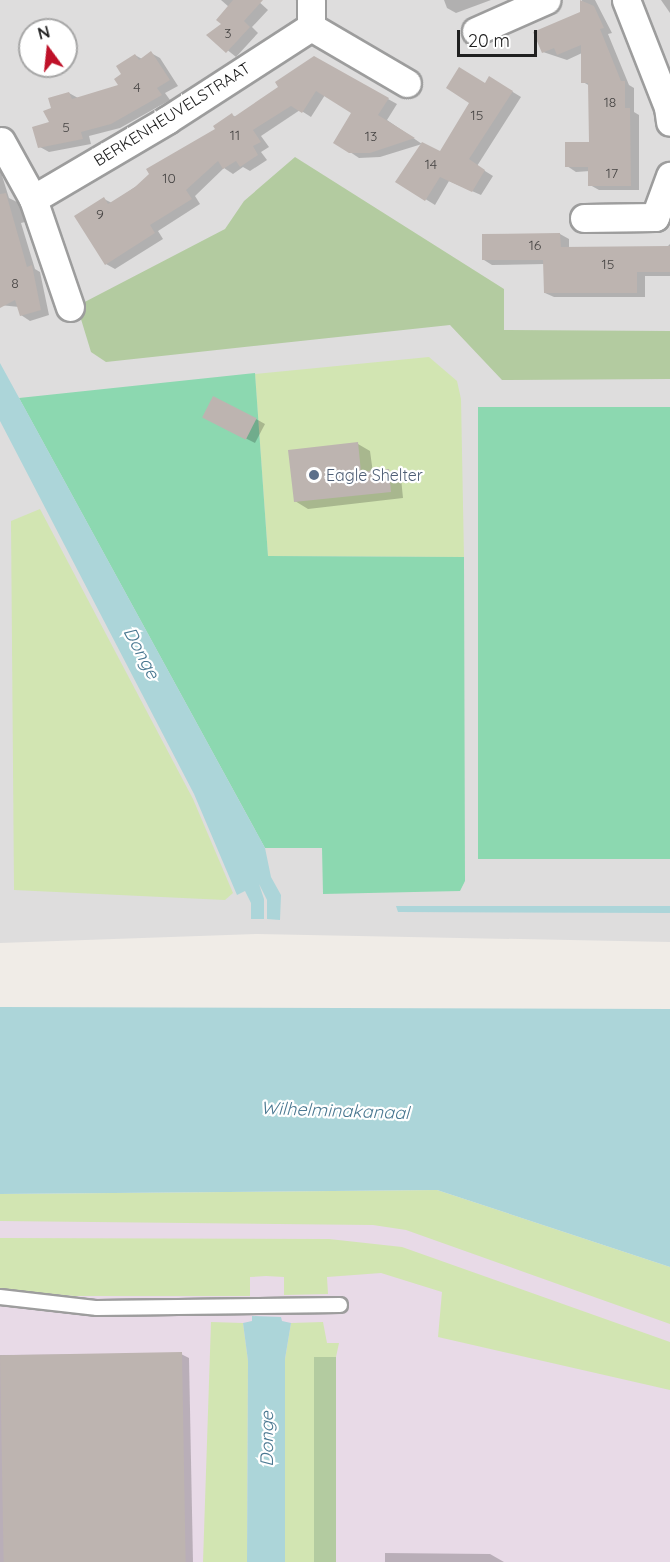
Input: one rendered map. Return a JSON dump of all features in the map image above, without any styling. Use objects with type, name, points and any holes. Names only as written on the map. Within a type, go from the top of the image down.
[{"type":"street","points":[[311,0],[311,27],[407,83]]},
{"type":"street","points":[[476,31],[546,0]]},
{"type":"street","points":[[626,0],[668,107],[670,122]]},
{"type":"street","name":"BERKENHEUVELSTRAAT","points":[[33,199],[167,120],[311,27]]},
{"type":"street","points":[[1,141],[33,199],[70,307]]},
{"type":"street","points":[[584,218],[655,217],[670,176]]},
{"type":"lane","points":[[0,1297],[97,1308],[340,1305]]},
{"type":"shaded area","points":[[0,0],[670,0],[670,942],[257,934],[0,943]]},
{"type":"shaded area","points":[[0,1206],[405,1207],[670,1297],[670,1562],[0,1562]]},
{"type":"green space","points":[[295,157],[504,289],[504,330],[670,331],[670,379],[502,380],[450,325],[106,362],[91,352],[77,306],[225,229],[244,201]]},
{"type":"green space","points":[[429,357],[457,381],[461,399],[464,557],[268,556],[255,374]]},
{"type":"green space","points":[[255,373],[268,556],[464,557],[465,881],[460,891],[323,894],[322,848],[265,848],[19,398]]},
{"type":"green space","points":[[478,407],[670,407],[670,859],[478,859]]},
{"type":"green space","points":[[40,509],[193,799],[233,893],[225,900],[14,890],[11,521]]},
{"type":"green space","points":[[437,1190],[670,1267],[670,1324],[406,1230],[373,1225],[0,1221],[0,1194]]},
{"type":"green space","points":[[0,1238],[329,1239],[402,1247],[670,1342],[670,1390],[438,1337],[442,1292],[381,1273],[327,1277],[328,1294],[284,1295],[284,1277],[266,1276],[250,1277],[250,1296],[74,1296],[0,1289]]},
{"type":"green space","points":[[211,1322],[243,1323],[248,1361],[247,1562],[203,1562]]},
{"type":"green space","points":[[323,1322],[327,1343],[339,1343],[336,1357],[314,1357],[314,1562],[285,1562],[285,1359],[291,1323]]},
{"type":"green space","points":[[314,1357],[336,1357],[336,1562],[314,1562]]},
{"type":"water","name":"Donge","points":[[0,363],[265,848],[271,877],[281,895],[280,920],[267,919],[267,900],[259,884],[264,899],[264,919],[251,919],[251,903],[245,891],[237,895],[194,794],[0,421]]},
{"type":"water","points":[[396,906],[670,906],[670,913],[398,912]]},
{"type":"water","name":"Wilhelminakanaal","points":[[0,1007],[670,1009],[670,1267],[437,1190],[0,1194]]},
{"type":"water","name":"Donge","points":[[252,1316],[281,1317],[282,1321],[291,1323],[285,1359],[285,1562],[247,1562],[248,1361],[243,1323],[252,1321]]},
{"type":"building","points":[[233,0],[263,0],[244,21],[250,27],[226,53],[206,35],[221,24],[216,20]]},
{"type":"building","points":[[580,0],[594,6],[604,28],[600,29],[621,81],[625,81],[625,108],[630,108],[631,186],[588,186],[588,167],[565,167],[565,142],[589,142],[588,83],[581,83],[581,45],[557,55],[554,48],[542,53],[533,32],[580,12]]},
{"type":"building","points":[[151,51],[170,80],[157,88],[162,95],[111,124],[81,132],[83,139],[38,148],[32,127],[49,122],[43,111],[51,108],[48,98],[69,92],[72,99],[118,85],[114,79],[121,74],[116,66],[135,54],[139,60]]},
{"type":"building","points":[[314,56],[389,98],[378,115],[415,138],[370,153],[349,153],[333,143],[351,113],[316,91],[302,113],[291,106],[253,130],[261,142],[253,146],[258,155],[240,167],[236,161],[223,169],[218,161],[186,190],[192,199],[150,225],[155,233],[105,265],[74,216],[104,197],[108,204],[135,187],[149,174],[146,169],[215,129],[213,126],[232,113],[234,117],[278,87],[275,82]]},
{"type":"building","points":[[459,67],[485,83],[489,76],[513,91],[469,159],[485,170],[472,192],[440,177],[425,201],[395,182],[422,142],[440,151],[469,103],[446,88]]},
{"type":"building","points":[[6,193],[27,267],[32,265],[41,310],[20,316],[15,300],[0,308],[0,194]]},
{"type":"building","points":[[560,233],[561,247],[670,246],[670,272],[637,272],[637,293],[544,293],[543,260],[482,260],[482,234]]},
{"type":"building","points":[[213,396],[257,418],[246,440],[202,417]]},
{"type":"building","points":[[358,442],[361,472],[389,469],[391,492],[294,502],[288,450]]},
{"type":"building","points":[[182,1352],[186,1562],[4,1562],[0,1355]]},
{"type":"place","name":"Eagle Shelter","points":[[314,475]]}]
